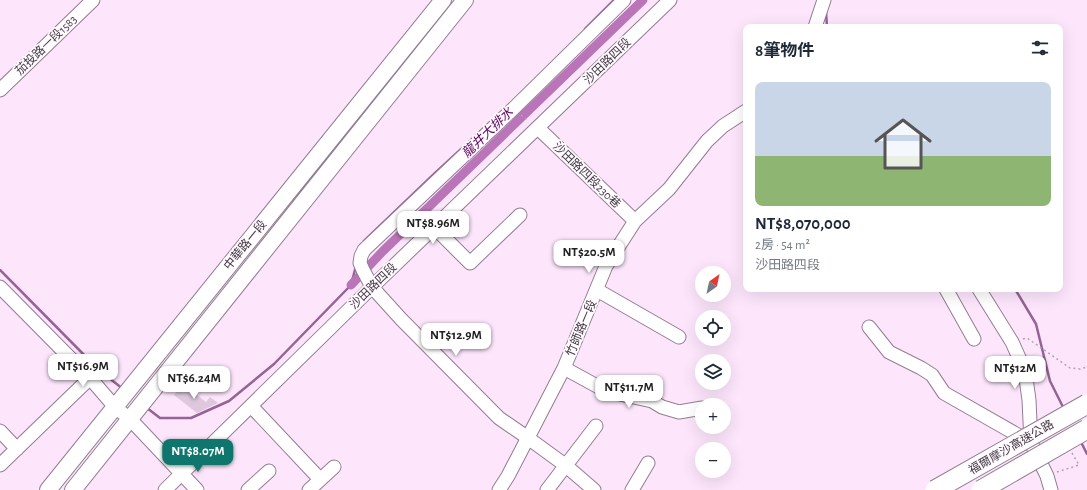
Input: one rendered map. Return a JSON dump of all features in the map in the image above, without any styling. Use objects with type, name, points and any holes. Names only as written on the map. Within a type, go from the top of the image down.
[{"type":"highway","name":"福爾摩沙高速公路","points":[[935,490],[1087,404]]},
{"type":"highway","name":"福爾摩沙高速公路","points":[[981,490],[1087,429]]},
{"type":"main road","name":"中華路一段","points":[[48,490],[443,0]]},
{"type":"main road","name":"中華路一段","points":[[73,490],[465,0]]},
{"type":"street","name":"茄投路一段1583","points":[[0,90],[93,0]]},
{"type":"street","points":[[594,490],[565,466],[499,418],[401,319],[372,287],[360,263],[364,250],[513,109],[624,0]]},
{"type":"street","name":"沙田路四段","points":[[165,490],[535,126],[670,0]]},
{"type":"street","points":[[816,24],[824,0]]},
{"type":"street","name":"竹師路一段","points":[[499,490],[508,476],[564,368],[606,266],[635,221],[669,189],[707,141],[723,126],[743,113]]},
{"type":"street","name":"沙田路四段230巷","points":[[535,126],[635,221]]},
{"type":"street","points":[[434,227],[470,263],[520,215]]},
{"type":"street","points":[[0,287],[90,378],[115,407],[130,419],[197,490]]},
{"type":"street","points":[[597,290],[679,337]]},
{"type":"street","points":[[948,292],[974,339]]},
{"type":"street","points":[[981,292],[1012,342],[1025,371],[1029,400],[1031,443],[1048,476],[1050,490]]},
{"type":"street","points":[[869,327],[889,352],[932,375],[944,393],[1031,443]]},
{"type":"street","points":[[564,368],[606,391],[652,401],[662,407],[679,412],[695,409]]},
{"type":"street","points":[[0,465],[90,378]]},
{"type":"street","points":[[251,406],[316,475]]},
{"type":"street","points":[[547,490],[596,426]]},
{"type":"street","points":[[0,431],[17,449]]},
{"type":"street","points":[[632,490],[648,463]]},
{"type":"street","points":[[309,490],[334,466]]},
{"type":"street","points":[[248,490],[269,472]]},
{"type":"path","points":[[517,112],[535,126]]},
{"type":"path","points":[[1027,338],[1070,368],[1080,369],[1087,367]]},
{"type":"building","points":[[183,384],[206,402],[210,397],[218,403],[197,413],[174,395]]},
{"type":"waterway","points":[[585,29],[614,0]]},
{"type":"waterway","name":"龍井大排水","points":[[351,285],[383,251],[643,0]]},
{"type":"waterway","points":[[826,12],[827,24]]},
{"type":"waterway","points":[[364,241],[496,117]]},
{"type":"waterway","points":[[147,408],[160,418],[191,418],[229,401],[274,364],[351,285],[356,266]]},
{"type":"waterway","points":[[0,270],[99,370],[123,389]]},
{"type":"waterway","points":[[1017,292],[1036,324],[1050,381],[1064,409]]},
{"type":"waterway","points":[[1080,440],[1087,454]]}]
